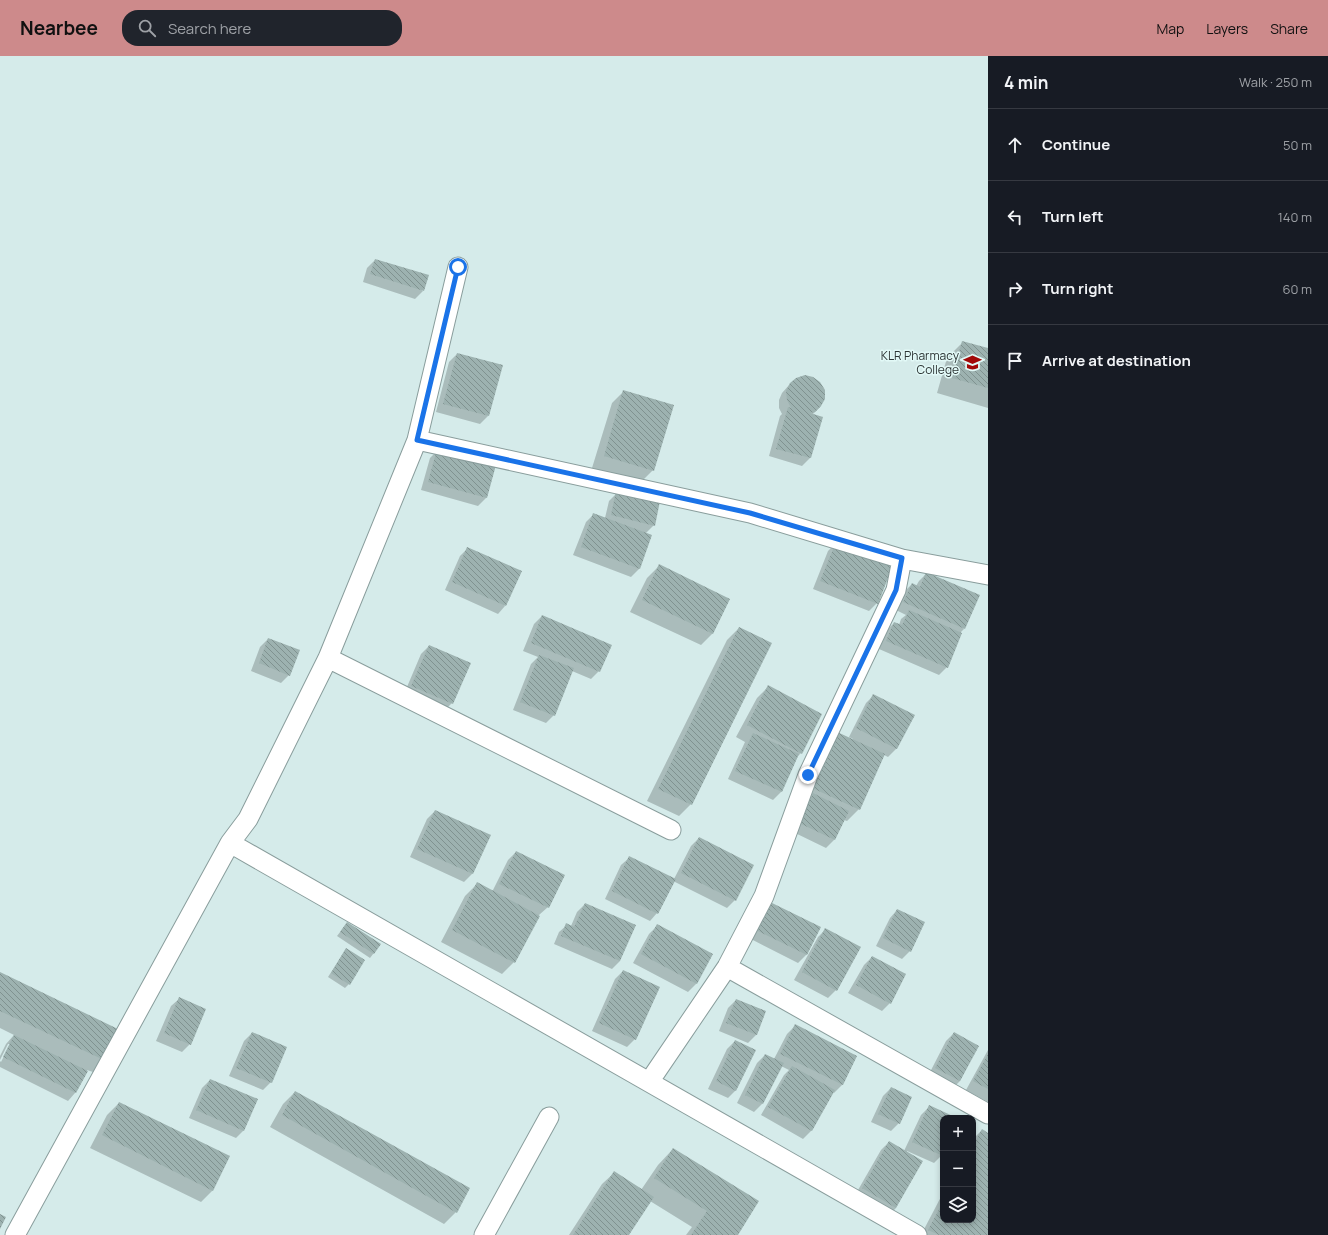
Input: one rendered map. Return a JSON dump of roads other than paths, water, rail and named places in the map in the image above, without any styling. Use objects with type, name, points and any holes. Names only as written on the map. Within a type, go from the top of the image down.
[{"type":"street","points":[[15,1235],[230,843],[248,819],[328,658],[417,440],[458,267]]},
{"type":"street","points":[[417,440],[750,513],[902,558],[988,576]]},
{"type":"street","points":[[649,1082],[727,966],[764,896],[808,775],[896,590],[902,558]]},
{"type":"street","points":[[328,658],[671,830]]},
{"type":"street","points":[[230,843],[917,1235]]},
{"type":"street","points":[[727,966],[988,1114]]},
{"type":"street","points":[[484,1235],[549,1117]]},
{"type":"place","name":"KLR Pharmacy College","points":[[972,363]]}]
